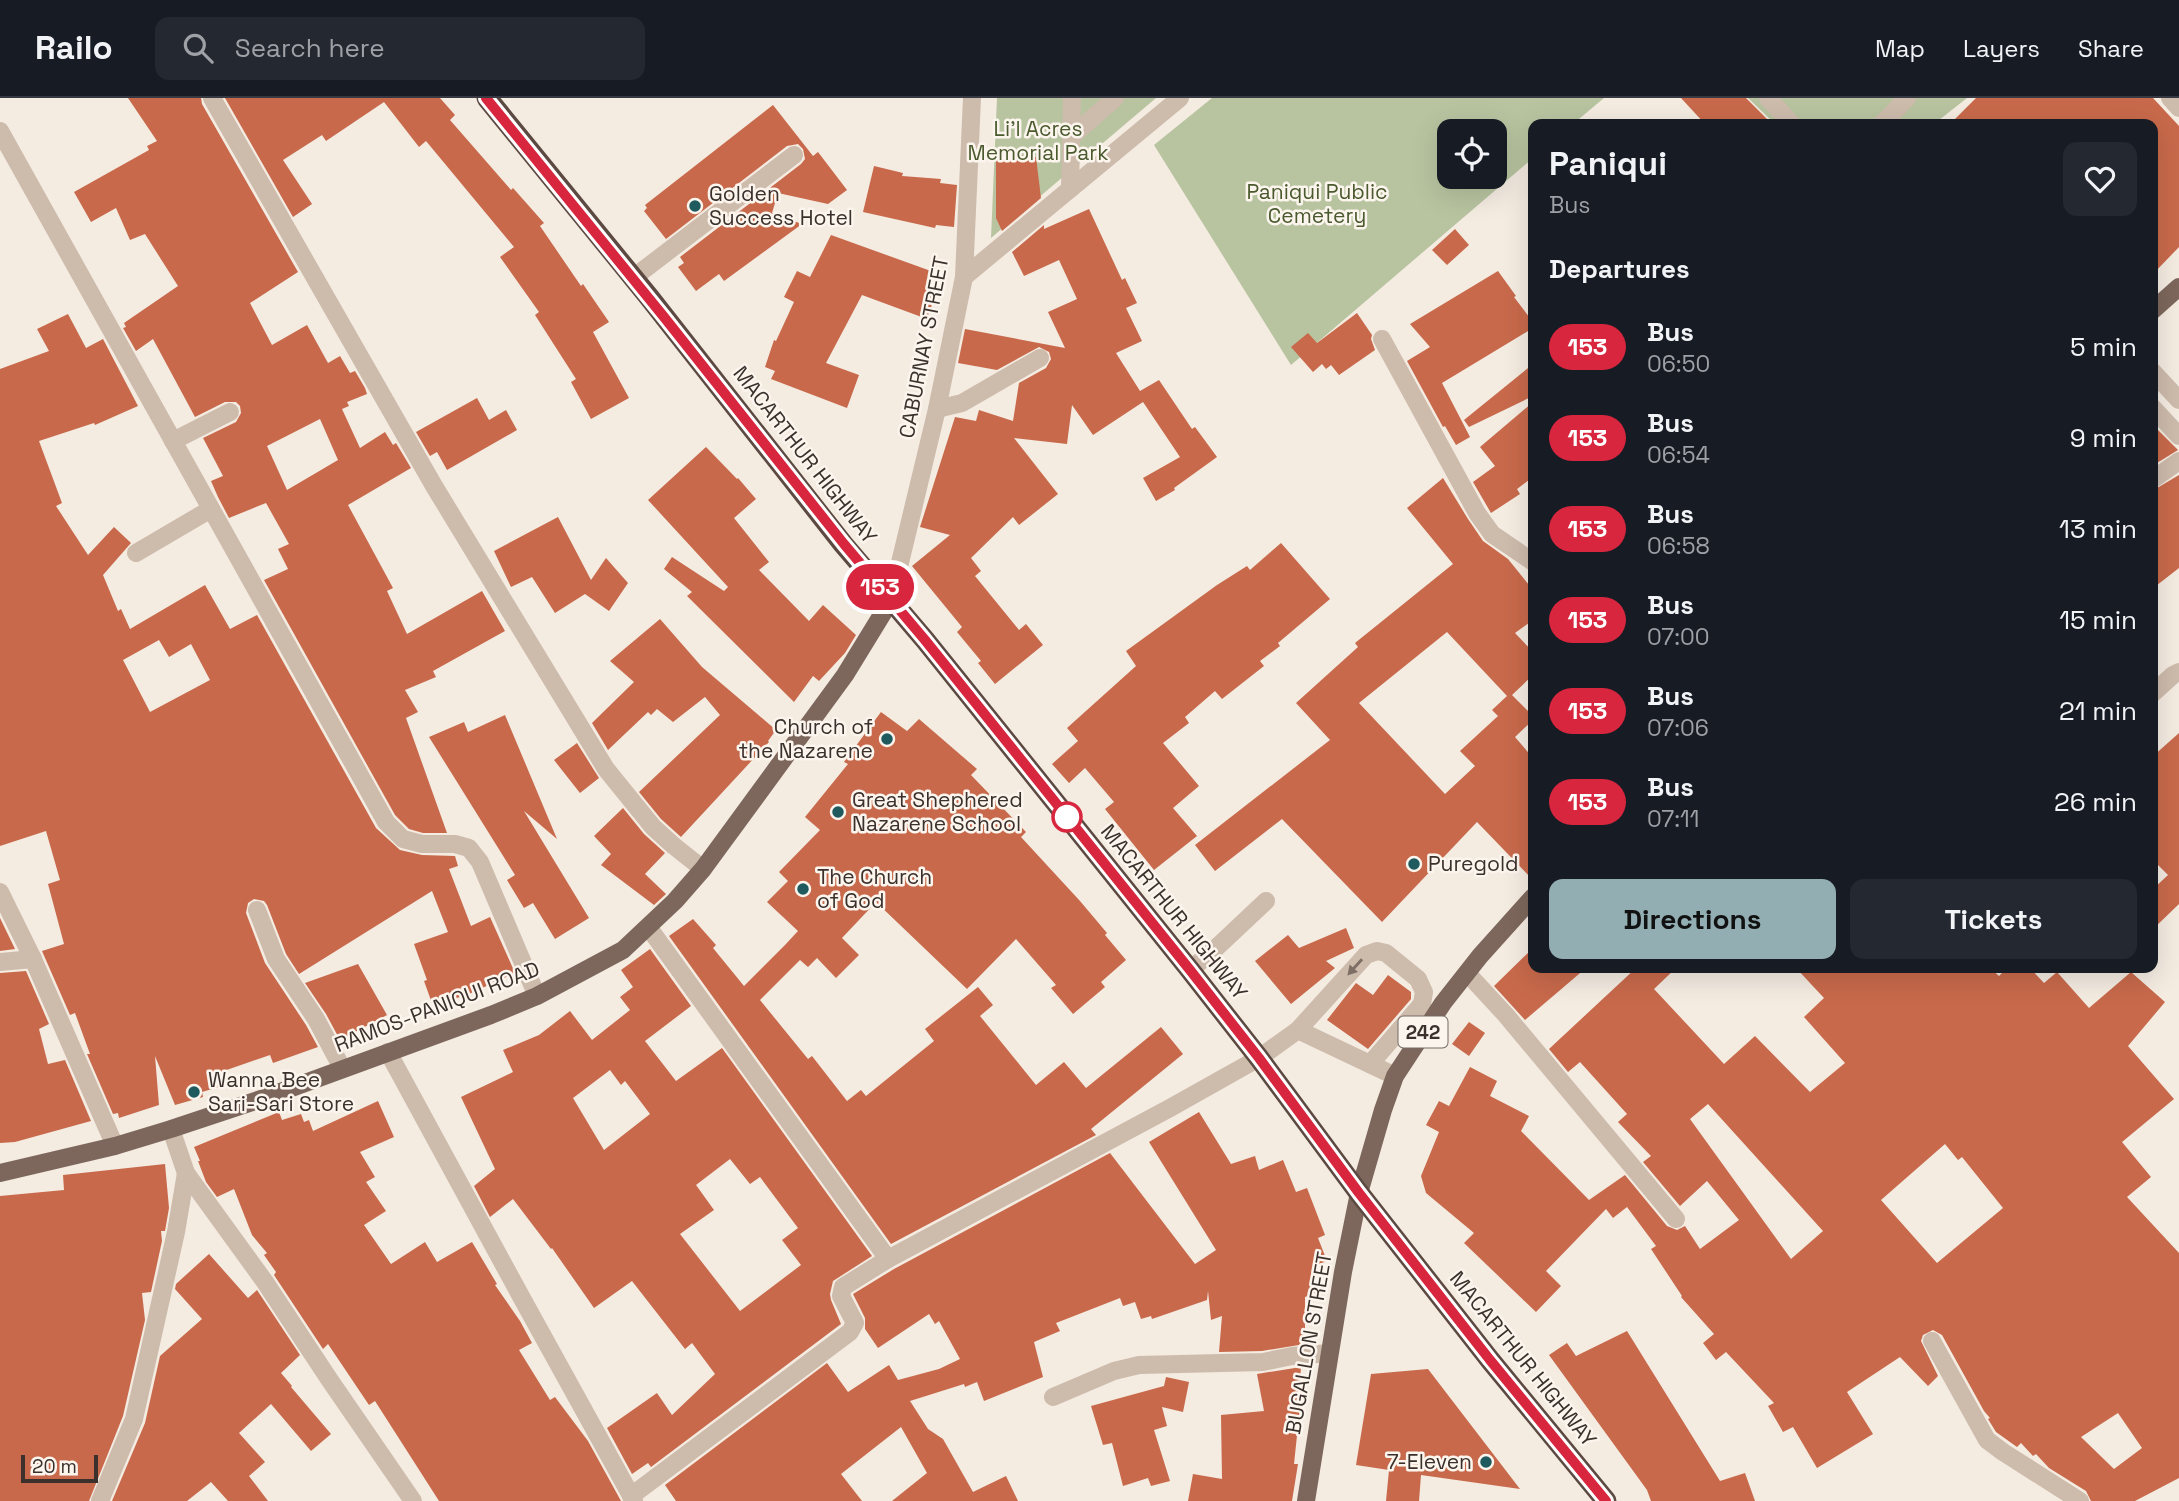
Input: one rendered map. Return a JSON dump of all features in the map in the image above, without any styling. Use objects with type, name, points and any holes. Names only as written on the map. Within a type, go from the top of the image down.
[{"type":"highway","name":"MACARTHUR HIGHWAY","points":[[486,98],[1190,970],[1359,1193],[1490,1360],[1606,1501]]},
{"type":"main road","points":[[2158,306],[2179,287]]},
{"type":"main road","name":"RAMOS-PANIQUI ROAD","points":[[0,1173],[115,1146],[171,1129],[388,1052],[537,996],[623,950],[649,928],[703,869],[845,675],[891,600]]},
{"type":"main road","name":"242","points":[[1359,1193],[1395,1076],[1466,973],[1528,903]]},
{"type":"main road","name":"BUGALLON STREET","points":[[1306,1501],[1329,1353],[1359,1193]]},
{"type":"street","points":[[212,98],[434,486],[606,769],[653,827],[703,869]]},
{"type":"street","name":"CABURNAY STREET","points":[[891,600],[937,409],[964,277],[972,98]]},
{"type":"street","points":[[1070,190],[1072,98]]},
{"type":"street","points":[[1072,137],[1115,98]]},
{"type":"street","points":[[964,277],[1180,98]]},
{"type":"street","points":[[1768,98],[1787,119]]},
{"type":"street","points":[[1887,119],[1907,98]]},
{"type":"street","points":[[2170,98],[2179,108]]},
{"type":"street","points":[[0,131],[386,822],[403,839],[422,844],[469,848],[480,862],[537,996]]},
{"type":"street","points":[[633,278],[794,155]]},
{"type":"street","points":[[1382,339],[1477,513],[1492,534],[1528,559]]},
{"type":"street","points":[[937,409],[962,403],[1040,358]]},
{"type":"street","points":[[2158,377],[2179,400]]},
{"type":"street","points":[[173,441],[230,412]]},
{"type":"street","points":[[2158,413],[2179,436]]},
{"type":"street","points":[[2158,476],[2179,461]]},
{"type":"street","points":[[136,553],[211,509]]},
{"type":"street","points":[[2158,689],[2179,672]]},
{"type":"street","points":[[0,892],[33,959],[115,1146]]},
{"type":"street","points":[[1190,970],[1266,901]]},
{"type":"street","points":[[257,910],[276,959],[316,1019],[342,1068]]},
{"type":"street","points":[[649,928],[888,1259]]},
{"type":"street","points":[[388,1052],[632,1499],[850,1332],[855,1323],[841,1296],[843,1287],[888,1259],[1259,1058],[1298,1030],[1366,955],[1377,951],[1386,953],[1418,979],[1424,992],[1422,1004],[1370,1064]]},
{"type":"street","points":[[0,962],[33,959]]},
{"type":"street","points":[[1466,973],[1505,1013],[1676,1219]]},
{"type":"street","points":[[1298,1030],[1395,1076]]},
{"type":"street","points":[[171,1129],[186,1173],[265,1282],[413,1501]]},
{"type":"street","points":[[100,1501],[134,1419],[176,1232],[186,1173]]},
{"type":"street","points":[[1932,1341],[1987,1440],[2080,1501]]},
{"type":"street","points":[[1054,1397],[1114,1371],[1139,1365],[1263,1362],[1329,1353]]},
{"type":"green space","name":"Li'l Acres Memorial Park","points":[[997,98],[1156,98],[991,238]]},
{"type":"green space","name":"Paniqui Public Cemetery","points":[[1212,98],[1604,98],[1579,119],[1528,119],[1528,162],[1507,180],[1507,119],[1437,119],[1437,189],[1497,189],[1291,365],[1154,145]]},
{"type":"green space","points":[[1748,98],[1967,98],[1940,119],[1770,119]]},
{"type":"building","points":[[128,98],[201,98],[298,272],[250,303],[272,345],[307,325],[328,363],[340,356],[350,373],[355,371],[365,388],[367,394],[347,402],[349,406],[342,409],[360,448],[385,432],[393,445],[396,443],[411,468],[348,505],[393,588],[387,591],[407,634],[482,591],[505,631],[433,671],[436,677],[405,690],[418,712],[406,718],[447,833],[423,833],[409,829],[395,815],[264,580],[288,569],[278,549],[289,544],[266,503],[229,518],[218,497],[211,481],[223,476],[203,438],[236,422],[241,413],[240,406],[236,402],[225,402],[195,417],[153,339],[136,351],[123,328],[126,327],[124,323],[178,286],[145,234],[130,240],[116,208],[91,222],[74,192],[149,150],[147,146],[157,141]],"holes":[[[320,419],[338,460],[287,490],[267,446]]]},
{"type":"building","points":[[225,98],[440,98],[455,115],[450,120],[511,190],[513,188],[544,223],[540,226],[609,322],[593,332],[629,398],[591,419],[571,382],[576,379],[535,315],[539,312],[500,257],[514,247],[426,141],[419,147],[384,102],[326,141],[322,135],[283,160],[312,204],[293,217]]},
{"type":"building","points":[[1681,98],[1746,98],[1767,119],[1700,119]]},
{"type":"building","points":[[1976,98],[2153,98],[2179,126],[2179,247],[2158,269],[2158,119],[1955,119]]},
{"type":"building","points":[[773,105],[813,156],[818,152],[847,190],[828,204],[778,193],[772,213],[802,224],[724,281],[719,274],[696,291],[678,267],[684,263],[680,257],[801,164],[805,159],[803,149],[798,144],[787,146],[666,239],[644,211],[647,208],[645,205]]},
{"type":"building","points":[[996,153],[1036,157],[1041,198],[1002,231],[996,218]]},
{"type":"building","points":[[874,166],[903,173],[902,176],[941,179],[940,183],[957,185],[954,227],[936,225],[935,228],[863,212]]},
{"type":"building","points":[[1089,209],[1122,280],[1125,278],[1137,303],[1126,308],[1142,341],[1116,353],[1140,391],[1159,380],[1192,429],[1195,427],[1217,457],[1174,488],[1175,490],[1156,501],[1143,478],[1180,457],[1143,402],[1093,435],[1072,405],[1067,444],[1014,438],[1058,494],[1019,525],[1013,517],[971,558],[981,571],[975,576],[1019,630],[1026,624],[1043,645],[995,684],[978,663],[981,661],[957,632],[962,627],[912,566],[950,535],[920,527],[955,417],[976,421],[979,410],[1013,421],[1019,383],[1046,368],[1051,359],[1049,352],[1039,347],[997,370],[958,363],[965,329],[1065,348],[1048,312],[1077,299],[1059,260],[1024,276],[1012,252],[1044,225],[1044,229]]},
{"type":"building","points":[[1455,229],[1469,245],[1447,265],[1432,250]]},
{"type":"building","points":[[831,235],[942,275],[927,319],[862,295],[826,363],[859,375],[847,408],[771,379],[775,371],[765,367],[774,340],[776,341],[794,302],[784,297],[797,271],[810,277]]},
{"type":"building","points":[[1498,271],[1528,315],[1528,331],[1442,383],[1470,437],[1456,445],[1445,426],[1443,427],[1407,361],[1430,347],[1410,324]]},
{"type":"building","points":[[1357,313],[1372,335],[1375,350],[1339,375],[1331,365],[1326,369],[1322,364],[1313,372],[1291,347],[1308,333],[1317,343]]},
{"type":"building","points":[[68,314],[86,348],[103,339],[138,406],[95,425],[94,423],[39,441],[62,503],[56,506],[88,555],[114,527],[131,543],[103,575],[118,611],[121,609],[130,629],[205,585],[230,629],[257,615],[376,828],[400,850],[422,855],[455,856],[458,866],[449,869],[471,926],[490,917],[515,973],[469,994],[433,1006],[414,944],[448,932],[432,891],[299,974],[286,954],[267,905],[264,901],[254,899],[248,903],[246,913],[265,963],[318,1047],[273,1063],[270,1055],[218,1073],[222,1086],[202,1092],[203,1097],[175,1105],[155,1056],[159,1105],[119,1118],[118,1113],[113,1114],[87,1054],[90,1054],[75,1013],[70,1015],[42,951],[64,944],[48,884],[60,880],[46,831],[0,846],[0,369],[49,351],[37,329]],"holes":[[[159,640],[169,657],[191,644],[210,680],[150,712],[123,660]]]},
{"type":"building","points":[[1528,368],[1528,398],[1469,427],[1464,420]]},
{"type":"building","points":[[477,398],[489,420],[506,410],[517,430],[447,470],[437,452],[430,456],[416,432]]},
{"type":"building","points":[[1528,406],[1528,481],[1517,489],[1520,494],[1491,513],[1473,482],[1495,466],[1480,447]]},
{"type":"building","points":[[2158,430],[2178,450],[2158,462]]},
{"type":"building","points":[[706,447],[756,499],[734,518],[769,562],[759,570],[809,621],[823,605],[856,635],[845,653],[819,681],[813,676],[794,702],[687,596],[692,592],[664,569],[672,557],[724,591],[728,587],[648,500]]},
{"type":"building","points":[[2179,475],[2179,568],[2158,584],[2158,487]]},
{"type":"building","points":[[1443,478],[1483,541],[1508,559],[1528,584],[1528,624],[1515,633],[1528,647],[1528,680],[1512,695],[1528,711],[1528,725],[1515,737],[1528,752],[1528,875],[1477,822],[1382,922],[1282,819],[1215,871],[1195,845],[1330,740],[1296,703],[1358,647],[1355,643],[1453,564],[1407,508]],"holes":[[[1447,632],[1507,696],[1492,710],[1498,716],[1460,751],[1475,766],[1445,794],[1359,703]]]},
{"type":"building","points":[[558,517],[591,580],[606,558],[628,583],[609,611],[585,594],[555,613],[532,577],[511,587],[494,551]]},
{"type":"building","points":[[1281,543],[1330,599],[1260,661],[1264,666],[1222,699],[1215,691],[1185,717],[1189,723],[1163,743],[1199,786],[1173,808],[1197,836],[1154,870],[1105,809],[1114,802],[1085,768],[1069,783],[1052,764],[1078,741],[1067,728],[1136,666],[1126,651],[1217,585],[1247,566],[1250,570]]},
{"type":"building","points":[[660,619],[702,667],[776,730],[769,742],[681,837],[661,819],[639,792],[720,715],[705,697],[673,722],[657,709],[651,715],[648,712],[608,750],[592,723],[634,682],[610,661]]},
{"type":"building","points":[[881,712],[907,731],[919,719],[977,769],[971,775],[1026,832],[1021,837],[1080,901],[1126,960],[1101,982],[1105,987],[1073,1014],[1051,988],[1056,985],[1016,939],[967,989],[876,902],[842,938],[859,955],[836,978],[817,958],[808,967],[800,960],[760,1000],[808,1059],[812,1056],[847,1101],[861,1090],[866,1096],[934,1041],[925,1029],[978,987],[993,1005],[980,1016],[1036,1085],[1064,1062],[1086,1088],[1161,1027],[1183,1054],[1091,1129],[1096,1135],[891,1244],[669,936],[693,919],[716,945],[713,948],[744,986],[785,945],[798,931],[767,902],[788,881],[779,872],[820,830],[805,817],[848,764],[844,762]]},
{"type":"building","points":[[505,715],[557,839],[524,811],[589,918],[555,939],[533,903],[524,908],[507,880],[515,875],[429,737],[464,722],[468,732]]},
{"type":"building","points":[[2179,733],[2179,904],[2158,924],[2158,884],[2168,875],[2158,865],[2158,752]]},
{"type":"building","points":[[577,743],[599,778],[580,793],[554,760]]},
{"type":"building","points":[[623,808],[644,834],[665,853],[645,874],[666,894],[654,905],[601,865],[611,854],[594,836]]},
{"type":"building","points":[[0,918],[15,949],[0,951]]},
{"type":"building","points":[[1346,928],[1354,948],[1326,961],[1335,968],[1291,1004],[1255,961],[1288,935],[1299,948]]},
{"type":"building","points":[[650,949],[691,1006],[645,1041],[676,1081],[722,1048],[872,1256],[833,1281],[831,1300],[841,1324],[651,1467],[648,1463],[632,1474],[607,1428],[657,1393],[672,1415],[715,1374],[692,1343],[685,1349],[632,1281],[594,1308],[513,1199],[490,1217],[474,1186],[495,1169],[461,1097],[513,1072],[503,1050],[539,1035],[570,1011],[592,1040],[630,1010],[620,997],[633,987],[621,970]],"holes":[[[610,1070],[621,1085],[625,1081],[650,1114],[604,1150],[573,1098]],[[730,1159],[750,1184],[760,1177],[798,1228],[782,1240],[801,1265],[740,1311],[680,1234],[714,1210],[696,1185]]]},
{"type":"building","points":[[1528,953],[1528,973],[1580,973],[1525,1020],[1494,986]]},
{"type":"building","points":[[358,964],[387,1015],[340,1040],[305,983]]},
{"type":"building","points":[[26,971],[49,1024],[39,1029],[48,1064],[65,1060],[91,1121],[15,1142],[0,1143],[0,973]]},
{"type":"building","points":[[1631,973],[1671,973],[1654,989],[1724,1064],[1755,1036],[1810,1092],[1845,1063],[1804,1017],[1824,998],[1801,973],[1996,973],[1999,976],[2002,973],[2035,973],[2044,983],[2058,973],[2089,1008],[2132,973],[2165,1002],[2128,1046],[2174,1099],[2122,1142],[2151,1177],[2127,1197],[2179,1253],[2179,1478],[2135,1501],[2091,1501],[2086,1491],[2049,1468],[2021,1443],[2017,1447],[1996,1432],[1942,1335],[1933,1330],[1923,1335],[1921,1341],[1938,1376],[1928,1386],[1900,1357],[1847,1392],[1873,1434],[1817,1468],[1793,1427],[1783,1432],[1768,1406],[1774,1403],[1726,1352],[1716,1360],[1703,1343],[1714,1334],[1681,1297],[1651,1249],[1656,1246],[1627,1207],[1613,1218],[1606,1209],[1546,1271],[1561,1286],[1536,1312],[1464,1243],[1474,1233],[1426,1193],[1421,1176],[1439,1132],[1426,1125],[1439,1101],[1449,1106],[1470,1067],[1497,1081],[1490,1096],[1529,1116],[1521,1131],[1589,1200],[1625,1175],[1667,1226],[1677,1230],[1685,1226],[1700,1249],[1739,1220],[1707,1181],[1680,1206],[1643,1162],[1651,1156],[1618,1122],[1627,1114],[1580,1062],[1568,1072],[1549,1049]],"holes":[[[1708,1104],[1823,1231],[1791,1259],[1690,1119]],[[1945,1144],[1958,1160],[1962,1157],[2003,1208],[1937,1263],[1881,1200]],[[2118,1413],[2142,1448],[2114,1469],[2081,1437]]]},
{"type":"building","points":[[1388,975],[1411,992],[1411,999],[1368,1049],[1327,1020],[1356,983],[1373,995]]},
{"type":"building","points":[[1469,1022],[1485,1033],[1469,1056],[1452,1044]]},
{"type":"building","points":[[378,1101],[394,1137],[360,1152],[375,1177],[366,1182],[386,1211],[364,1225],[391,1264],[425,1242],[437,1262],[472,1242],[497,1284],[495,1285],[532,1343],[519,1350],[550,1400],[555,1397],[588,1441],[621,1501],[439,1501],[375,1401],[369,1405],[328,1344],[323,1349],[274,1275],[276,1272],[264,1255],[267,1253],[252,1235],[234,1189],[217,1197],[206,1182],[194,1147],[279,1112],[282,1120],[301,1114],[304,1122],[309,1120],[313,1131]]},
{"type":"building","points":[[1199,1112],[1231,1164],[1255,1156],[1259,1170],[1283,1160],[1296,1192],[1307,1188],[1325,1235],[1318,1238],[1327,1261],[1319,1264],[1328,1288],[1305,1297],[1305,1344],[1262,1351],[1219,1352],[1222,1316],[1211,1320],[1208,1291],[1207,1300],[1152,1319],[1151,1316],[1141,1319],[1135,1302],[1123,1306],[1120,1298],[1056,1323],[1060,1331],[1034,1342],[1043,1377],[984,1401],[977,1382],[910,1401],[928,1429],[943,1439],[973,1492],[1006,1476],[1018,1501],[892,1501],[927,1473],[901,1427],[841,1474],[862,1501],[676,1501],[665,1485],[827,1363],[848,1392],[889,1365],[898,1380],[939,1369],[960,1359],[939,1321],[935,1324],[929,1314],[878,1348],[865,1329],[865,1318],[853,1294],[894,1269],[1110,1153],[1195,1264],[1216,1250],[1149,1142]]},
{"type":"building","points":[[165,1164],[169,1208],[165,1231],[161,1231],[162,1241],[151,1292],[142,1293],[145,1320],[123,1416],[89,1501],[0,1501],[0,1196],[64,1190],[63,1175]]},
{"type":"building","points":[[209,1254],[248,1298],[257,1290],[300,1355],[281,1373],[331,1434],[311,1451],[271,1404],[239,1433],[265,1462],[249,1476],[268,1501],[228,1501],[211,1482],[187,1501],[112,1501],[145,1423],[160,1356],[202,1319],[175,1289],[176,1284]]},
{"type":"building","points":[[1627,1331],[1720,1481],[1745,1473],[1755,1501],[1651,1501],[1647,1490],[1549,1355],[1567,1343],[1576,1356]]},
{"type":"building","points":[[1301,1367],[1294,1464],[1298,1464],[1292,1501],[1188,1501],[1193,1474],[1222,1479],[1221,1415],[1264,1411],[1257,1374]]},
{"type":"building","points":[[1428,1369],[1520,1489],[1421,1475],[1419,1501],[1386,1501],[1389,1470],[1356,1465],[1371,1374]]},
{"type":"building","points":[[1166,1377],[1189,1382],[1183,1412],[1162,1407],[1167,1426],[1154,1430],[1170,1481],[1151,1486],[1148,1478],[1123,1486],[1112,1443],[1103,1445],[1091,1406],[1164,1386]]},
{"type":"bus line","name":"153","points":[[486,98],[1190,970],[1359,1193],[1490,1360],[1606,1501]]},
{"type":"place","name":"Golden Success Hotel","points":[[695,206]]},
{"type":"place","name":"Church of the Nazarene","points":[[887,739]]},
{"type":"place","name":"Great Shephered Nazarene School","points":[[838,812]]},
{"type":"place","name":"Puregold","points":[[1414,864]]},
{"type":"place","name":"The Church of God","points":[[803,889]]},
{"type":"place","name":"Wanna Bee Sari-Sari Store","points":[[194,1092]]},
{"type":"place","name":"7-Eleven","points":[[1486,1462]]}]
